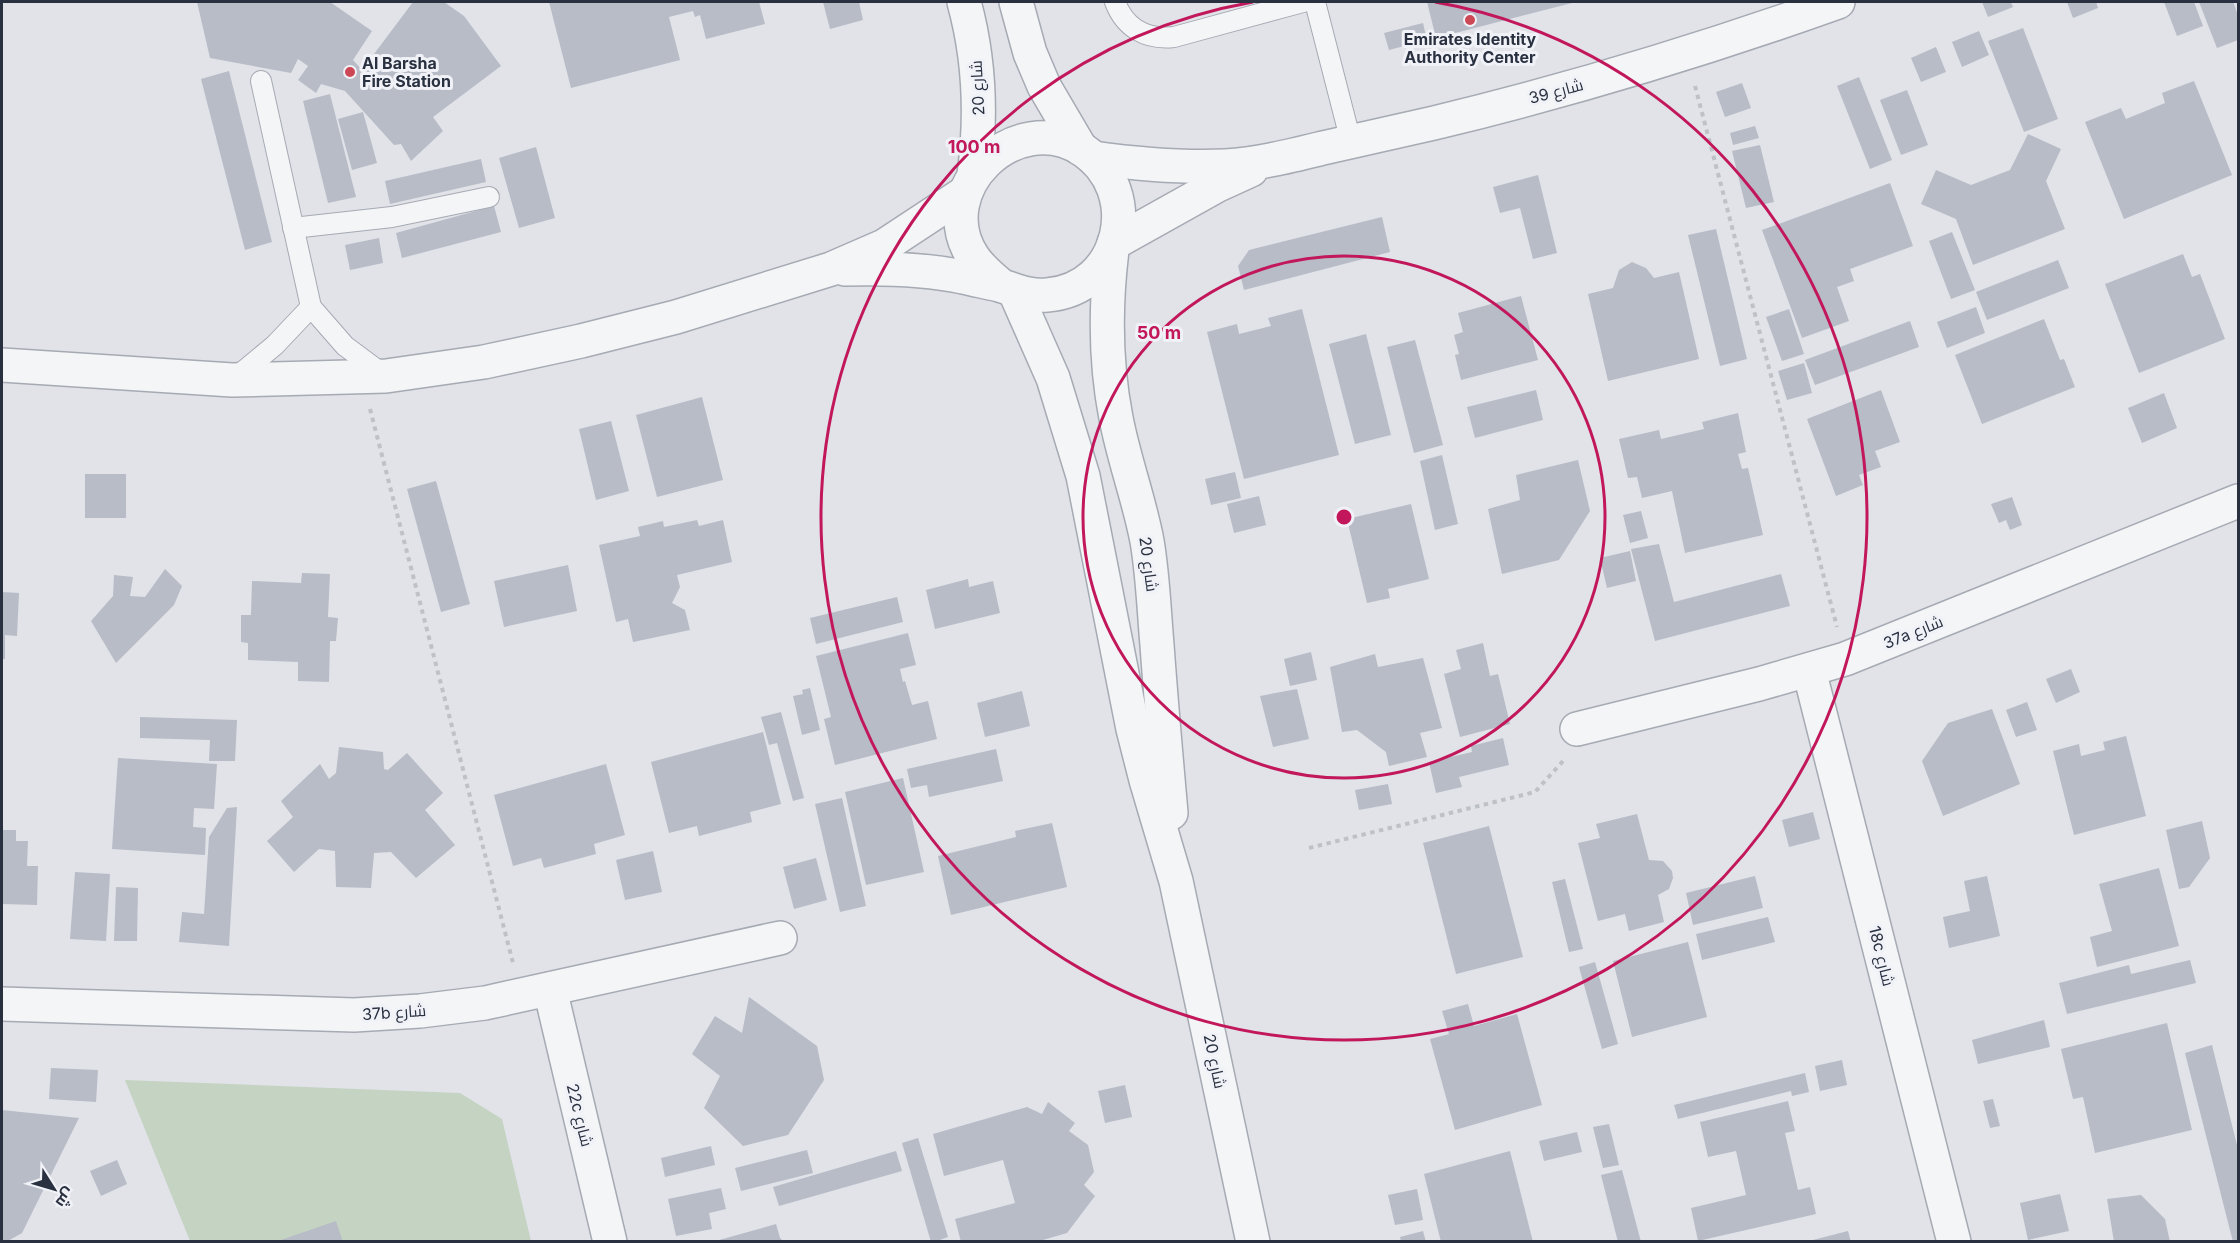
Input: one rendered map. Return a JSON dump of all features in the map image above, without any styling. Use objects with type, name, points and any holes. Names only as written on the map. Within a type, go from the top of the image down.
[{"type":"street","name":"شارع 20","points":[[964,2],[977,63],[980,100],[979,138],[970,184]]},
{"type":"street","points":[[831,269],[874,268],[917,271],[960,277],[1040,296],[1064,292],[1078,286],[1103,264],[1113,247],[1119,218],[1112,183],[1104,170],[1087,154],[1044,86],[1030,53],[1016,2]]},
{"type":"street","name":"شارع 39","points":[[1087,154],[1137,164],[1181,166],[1225,166],[1268,161],[1527,99],[1687,53],[1838,2]]},
{"type":"street","points":[[1008,289],[985,273],[972,256],[964,235],[962,214],[970,184],[985,161],[999,150],[1014,143],[1030,139],[1048,139],[1065,142],[1087,154]]},
{"type":"street","name":"شارع 39","points":[[1113,247],[1216,186],[1268,161]]},
{"type":"street","points":[[2,365],[232,380],[374,377],[484,362],[676,317],[831,269],[884,246],[970,184]]},
{"type":"street","name":"شارع 20","points":[[1113,247],[1107,303],[1109,377],[1116,419],[1142,521],[1152,583],[1176,881]]},
{"type":"street","name":"شارع 20","points":[[1008,289],[1053,378],[1083,476],[1133,729],[1176,881],[1253,1242]]},
{"type":"street","name":"37a شارع","points":[[1587,727],[1845,659],[2238,501]]},
{"type":"street","name":"18c شارع","points":[[1809,670],[1954,1242]]},
{"type":"street","name":"37b شارع","points":[[2,1004],[354,1015],[420,1011],[485,1003],[780,938]]},
{"type":"street","name":"22c شارع","points":[[536,992],[610,1242]]},
{"type":"lane","points":[[1115,2],[1120,14],[1138,32],[1162,39],[1303,2]]},
{"type":"lane","points":[[1315,2],[1351,142]]},
{"type":"lane","points":[[261,81],[311,307],[374,377]]},
{"type":"lane","points":[[293,228],[392,217],[489,197]]},
{"type":"lane","points":[[232,380],[275,345],[311,307]]},
{"type":"path","points":[[1687,53],[1845,659]]},
{"type":"path","points":[[374,377],[536,992]]},
{"type":"path","points":[[1309,848],[1535,792],[1587,727]]},
{"type":"green space","points":[[125,1080],[460,1093],[502,1119],[531,1241],[190,1241]]},
{"type":"building","points":[[197,2],[330,2],[372,31],[353,60],[362,70],[413,2],[444,2],[464,16],[501,66],[433,117],[443,131],[411,161],[401,144],[394,145],[345,91],[321,84],[316,93],[298,80],[308,66],[298,59],[291,73],[210,58]]},
{"type":"building","points":[[549,2],[759,2],[765,24],[706,39],[700,15],[695,17],[693,11],[669,17],[680,60],[571,88]]},
{"type":"building","points":[[823,2],[859,2],[863,20],[830,29]]},
{"type":"building","name":"Emirates Identity Authority Center","points":[[1427,2],[1576,2],[1436,38]]},
{"type":"building","points":[[1982,2],[2011,2],[2013,7],[1988,17]]},
{"type":"building","points":[[2067,2],[2096,2],[2098,8],[2073,18]]},
{"type":"building","points":[[2164,2],[2194,2],[2203,26],[2177,36]]},
{"type":"building","points":[[2199,2],[2233,2],[2238,15],[2238,40],[2217,48]]},
{"type":"building","points":[[1423,23],[1427,40],[1389,50],[1384,33]]},
{"type":"building","points":[[2023,28],[2058,119],[2024,132],[1988,41]]},
{"type":"building","points":[[1979,31],[1989,55],[1962,67],[1952,42]]},
{"type":"building","points":[[1936,47],[1946,72],[1921,82],[1911,58]]},
{"type":"building","points":[[229,71],[272,242],[245,250],[201,79]]},
{"type":"building","points":[[1859,77],[1892,160],[1870,169],[1837,86]]},
{"type":"building","points":[[2194,81],[2232,175],[2124,219],[2085,122],[2121,108],[2126,119],[2165,103],[2162,93]]},
{"type":"building","points":[[1742,83],[1751,108],[1725,117],[1716,92]]},
{"type":"building","points":[[1907,90],[1928,145],[1901,155],[1880,100]]},
{"type":"building","points":[[330,94],[356,197],[328,203],[303,101]]},
{"type":"building","points":[[363,112],[377,163],[352,170],[338,119]]},
{"type":"building","points":[[1755,126],[1759,138],[1733,145],[1730,133]]},
{"type":"building","points":[[2028,134],[2061,149],[2046,181],[2065,229],[1973,265],[1956,219],[1921,204],[1936,170],[1971,185],[2010,170]]},
{"type":"building","points":[[1760,145],[1774,202],[1746,208],[1732,151]]},
{"type":"building","points":[[536,147],[555,218],[519,228],[499,158]]},
{"type":"building","points":[[481,159],[486,182],[390,204],[385,181]]},
{"type":"building","points":[[1538,175],[1557,253],[1533,259],[1520,208],[1500,213],[1493,187]]},
{"type":"building","points":[[1890,183],[1913,246],[1850,269],[1854,281],[1837,287],[1849,321],[1802,338],[1762,230]]},
{"type":"building","points":[[494,206],[501,232],[402,258],[396,233]]},
{"type":"building","points":[[1382,217],[1390,252],[1244,290],[1238,266],[1249,250]]},
{"type":"building","points":[[1716,229],[1747,359],[1720,366],[1688,235]]},
{"type":"building","points":[[1952,232],[1975,290],[1951,299],[1929,241]]},
{"type":"building","points":[[379,238],[383,263],[350,270],[345,245]]},
{"type":"building","points":[[2183,254],[2192,277],[2200,274],[2225,339],[2139,373],[2105,284]]},
{"type":"building","points":[[2058,260],[2069,288],[1987,320],[1976,292]]},
{"type":"building","points":[[1632,262],[1646,268],[1654,278],[1679,272],[1699,359],[1608,381],[1588,294],[1613,288],[1619,270]]},
{"type":"building","points":[[1521,296],[1538,360],[1461,380],[1455,355],[1459,354],[1454,335],[1463,332],[1458,313]]},
{"type":"building","points":[[1976,307],[1985,333],[1947,348],[1937,322]]},
{"type":"building","points":[[1302,309],[1339,455],[1244,479],[1207,332],[1237,324],[1239,334],[1271,326],[1268,318]]},
{"type":"building","points":[[1789,309],[1804,354],[1782,361],[1766,317]]},
{"type":"building","points":[[2044,319],[2060,360],[2064,359],[2075,387],[1982,424],[1955,355]]},
{"type":"building","points":[[1910,321],[1919,347],[1815,385],[1805,360]]},
{"type":"building","points":[[1366,334],[1391,435],[1355,444],[1329,344]]},
{"type":"building","points":[[1415,340],[1443,445],[1414,453],[1387,347]]},
{"type":"building","points":[[1804,363],[1812,393],[1787,400],[1778,371]]},
{"type":"building","points":[[1536,390],[1543,420],[1475,438],[1467,407]]},
{"type":"building","points":[[1881,390],[1900,442],[1875,451],[1881,467],[1859,475],[1863,485],[1836,496],[1807,419]]},
{"type":"building","points":[[2164,393],[2177,428],[2142,443],[2128,408]]},
{"type":"building","points":[[702,397],[723,480],[657,497],[636,415]]},
{"type":"building","points":[[1738,413],[1746,452],[1738,454],[1742,469],[1748,468],[1763,535],[1685,553],[1672,491],[1642,498],[1637,477],[1628,478],[1619,439],[1659,430],[1661,439],[1704,429],[1702,422]]},
{"type":"building","points":[[611,421],[629,491],[596,500],[579,429]]},
{"type":"building","points":[[1442,455],[1458,524],[1435,530],[1420,461]]},
{"type":"building","points":[[1578,460],[1590,511],[1559,560],[1502,574],[1488,509],[1520,500],[1516,475]]},
{"type":"building","points":[[1235,472],[1241,498],[1211,505],[1205,479]]},
{"type":"building","points":[[85,474],[126,474],[126,518],[85,518]]},
{"type":"building","points":[[436,481],[470,604],[441,612],[407,489]]},
{"type":"building","points":[[1259,496],[1266,525],[1234,533],[1227,504]]},
{"type":"building","points":[[2012,497],[2022,525],[2010,530],[2006,520],[1999,523],[1991,504]]},
{"type":"building","points":[[1411,504],[1429,579],[1388,589],[1390,598],[1367,603],[1347,519]]},
{"type":"building","points":[[1641,511],[1648,538],[1630,543],[1623,515]]},
{"type":"building","points":[[697,520],[699,526],[723,520],[732,562],[677,575],[680,587],[672,603],[685,610],[690,630],[633,642],[628,619],[616,622],[599,545],[640,536],[638,527],[663,521],[664,527]]},
{"type":"building","points":[[1659,544],[1674,602],[1781,574],[1790,606],[1655,641],[1631,549]]},
{"type":"building","points":[[1630,551],[1636,581],[1607,588],[1600,558]]},
{"type":"building","points":[[568,565],[577,611],[504,627],[494,581]]},
{"type":"building","points":[[165,569],[182,586],[174,605],[116,663],[91,621],[113,596],[114,575],[133,577],[130,596],[145,597]]},
{"type":"building","points":[[302,573],[330,574],[328,617],[338,618],[336,641],[330,641],[329,682],[298,681],[298,662],[248,660],[248,643],[241,642],[241,615],[251,615],[252,581],[301,583]]},
{"type":"building","points":[[968,579],[969,587],[993,581],[1000,613],[935,629],[926,590]]},
{"type":"building","points":[[2,592],[19,593],[17,636],[5,635],[5,659],[2,659]]},
{"type":"building","points":[[897,597],[903,622],[816,644],[810,618]]},
{"type":"building","points":[[908,633],[916,665],[900,669],[903,682],[905,681],[912,705],[928,701],[937,739],[835,765],[824,719],[831,717],[816,656]]},
{"type":"building","points":[[1483,643],[1490,676],[1498,674],[1510,724],[1460,737],[1444,674],[1461,669],[1456,650]]},
{"type":"building","points":[[1311,652],[1317,680],[1290,686],[1284,659]]},
{"type":"building","points":[[1375,654],[1378,667],[1423,658],[1442,728],[1420,733],[1427,757],[1389,766],[1386,752],[1357,730],[1342,732],[1330,667]]},
{"type":"building","points":[[2071,669],[2080,692],[2056,703],[2046,679]]},
{"type":"building","points":[[810,688],[820,730],[802,735],[793,696],[803,694],[802,690]]},
{"type":"building","points":[[1297,689],[1309,739],[1273,747],[1260,696]]},
{"type":"building","points":[[1022,691],[1030,726],[985,737],[977,703]]},
{"type":"building","points":[[2027,702],[2037,730],[2016,737],[2006,710]]},
{"type":"building","points":[[1992,709],[2020,784],[1943,816],[1922,761],[1948,723]]},
{"type":"building","points":[[781,712],[804,798],[793,801],[777,743],[769,745],[761,717]]},
{"type":"building","points":[[140,717],[237,720],[235,761],[209,761],[210,740],[140,738]]},
{"type":"building","points":[[763,732],[781,804],[750,812],[752,822],[699,836],[697,826],[669,833],[651,762]]},
{"type":"building","points":[[2126,736],[2146,816],[2074,835],[2053,751],[2079,744],[2081,756],[2105,750],[2103,742]]},
{"type":"building","points":[[1503,738],[1509,765],[1459,777],[1462,787],[1436,793],[1429,762],[1472,752],[1471,746]]},
{"type":"building","points":[[339,747],[383,752],[384,769],[388,770],[407,753],[443,793],[425,810],[455,845],[416,878],[391,852],[374,853],[371,888],[336,887],[335,851],[319,849],[294,872],[267,841],[293,817],[281,801],[320,764],[329,779],[336,773]]},
{"type":"building","points":[[996,749],[1003,781],[929,797],[927,785],[911,788],[907,769]]},
{"type":"building","points":[[118,758],[217,764],[214,809],[194,808],[193,827],[206,828],[205,855],[112,849]]},
{"type":"building","points":[[606,764],[625,835],[594,844],[596,854],[544,868],[541,858],[513,866],[494,795]]},
{"type":"building","points":[[903,778],[924,872],[866,885],[845,792]]},
{"type":"building","points":[[1388,784],[1392,804],[1359,810],[1355,790]]},
{"type":"building","points":[[842,798],[866,906],[840,912],[815,804]]},
{"type":"building","points":[[237,807],[229,946],[179,942],[182,912],[204,914],[209,837],[227,808]]},
{"type":"building","points":[[1813,812],[1820,839],[1789,847],[1782,820]]},
{"type":"building","points":[[1637,814],[1649,860],[1663,861],[1672,871],[1673,878],[1669,889],[1658,895],[1664,922],[1629,931],[1625,914],[1598,921],[1578,843],[1600,838],[1596,824]]},
{"type":"building","points":[[2202,821],[2210,858],[2189,887],[2179,889],[2166,830]]},
{"type":"building","points":[[1052,823],[1067,887],[951,915],[938,856],[1016,837],[1015,831]]},
{"type":"building","points":[[1489,826],[1523,957],[1456,974],[1423,843]]},
{"type":"building","points":[[2,830],[16,830],[16,841],[28,841],[27,866],[38,866],[37,905],[2,904]]},
{"type":"building","points":[[653,851],[662,892],[625,900],[616,860]]},
{"type":"building","points":[[816,858],[827,900],[794,909],[783,867]]},
{"type":"building","points":[[2159,868],[2179,946],[2097,967],[2090,937],[2112,931],[2099,884]]},
{"type":"building","points":[[75,872],[110,874],[106,941],[70,939]]},
{"type":"building","points":[[1755,876],[1763,908],[1693,925],[1686,893]]},
{"type":"building","points":[[1987,876],[2000,936],[1949,948],[1943,917],[1970,911],[1964,881]]},
{"type":"building","points":[[1565,879],[1583,949],[1569,952],[1552,882]]},
{"type":"building","points":[[116,887],[138,888],[137,941],[114,941]]},
{"type":"building","points":[[1768,917],[1775,942],[1702,960],[1696,934]]},
{"type":"building","points":[[1688,942],[1707,1017],[1632,1037],[1613,961]]},
{"type":"building","points":[[2190,960],[2196,983],[2067,1014],[2059,983],[2129,965],[2131,974]]},
{"type":"building","points":[[1595,962],[1618,1044],[1602,1049],[1579,967]]},
{"type":"building","points":[[749,997],[817,1046],[824,1080],[788,1135],[743,1146],[704,1108],[720,1076],[692,1054],[715,1016],[742,1033]]},
{"type":"building","points":[[1468,1004],[1474,1026],[1517,1014],[1542,1105],[1455,1130],[1430,1039],[1449,1034],[1442,1011]]},
{"type":"building","points":[[2044,1020],[2050,1047],[1978,1064],[1972,1040]]},
{"type":"building","points":[[2167,1023],[2192,1130],[2095,1153],[2083,1097],[2073,1099],[2061,1049]]},
{"type":"building","points":[[2212,1045],[2238,1149],[2238,1242],[2233,1242],[2185,1053]]},
{"type":"building","points":[[1842,1060],[1847,1085],[1820,1091],[1815,1066]]},
{"type":"building","points":[[51,1068],[98,1070],[96,1102],[49,1099]]},
{"type":"building","points":[[1805,1073],[1809,1092],[1792,1096],[1791,1091],[1678,1119],[1674,1105]]},
{"type":"building","points":[[1125,1085],[1132,1117],[1105,1123],[1098,1091]]},
{"type":"building","points":[[1993,1099],[2000,1126],[1990,1128],[1983,1101]]},
{"type":"building","points":[[1788,1101],[1795,1131],[1785,1133],[1798,1190],[1810,1187],[1816,1214],[1698,1241],[1691,1208],[1746,1195],[1736,1151],[1708,1157],[1700,1122]]},
{"type":"building","points":[[1048,1102],[1075,1123],[1069,1131],[1088,1145],[1094,1172],[1084,1185],[1095,1196],[1067,1233],[1036,1242],[961,1242],[955,1219],[1015,1203],[1003,1160],[944,1176],[933,1134],[1027,1107],[1042,1114]]},
{"type":"building","points":[[2,1110],[79,1118],[22,1233],[6,1242],[2,1242]]},
{"type":"building","points":[[1609,1124],[1619,1165],[1603,1168],[1593,1127]]},
{"type":"building","points":[[1577,1132],[1582,1152],[1544,1161],[1539,1141]]},
{"type":"building","points":[[918,1138],[948,1237],[934,1242],[931,1242],[902,1143]]},
{"type":"building","points":[[711,1146],[715,1165],[665,1177],[661,1158]]},
{"type":"building","points":[[807,1150],[813,1173],[741,1191],[735,1168]]},
{"type":"building","points":[[896,1151],[902,1171],[779,1206],[773,1187]]},
{"type":"building","points":[[1510,1151],[1533,1242],[1441,1242],[1424,1174]]},
{"type":"building","points":[[117,1160],[127,1184],[101,1196],[90,1171]]},
{"type":"building","points":[[1622,1170],[1641,1242],[1618,1242],[1601,1175]]},
{"type":"building","points":[[721,1188],[726,1209],[709,1213],[712,1229],[676,1236],[668,1199]]},
{"type":"building","points":[[1417,1189],[1423,1220],[1395,1225],[1388,1195]]},
{"type":"building","points":[[2060,1194],[2069,1231],[2028,1240],[2020,1203]]},
{"type":"building","points":[[2141,1195],[2165,1219],[2170,1242],[2114,1242],[2107,1199]]},
{"type":"building","points":[[336,1221],[343,1242],[278,1242],[278,1241]]},
{"type":"building","points":[[776,1224],[780,1238],[784,1242],[712,1242]]},
{"type":"building","points":[[1423,1231],[1426,1242],[1401,1242],[1400,1237]]},
{"type":"building","points":[[1848,1231],[1851,1242],[1809,1242],[1809,1241]]},
{"type":"place","name":"Emirates Identity Authority Center","points":[[1470,20]]},
{"type":"place","name":"Al Barsha Fire Station","points":[[350,72]]}]
